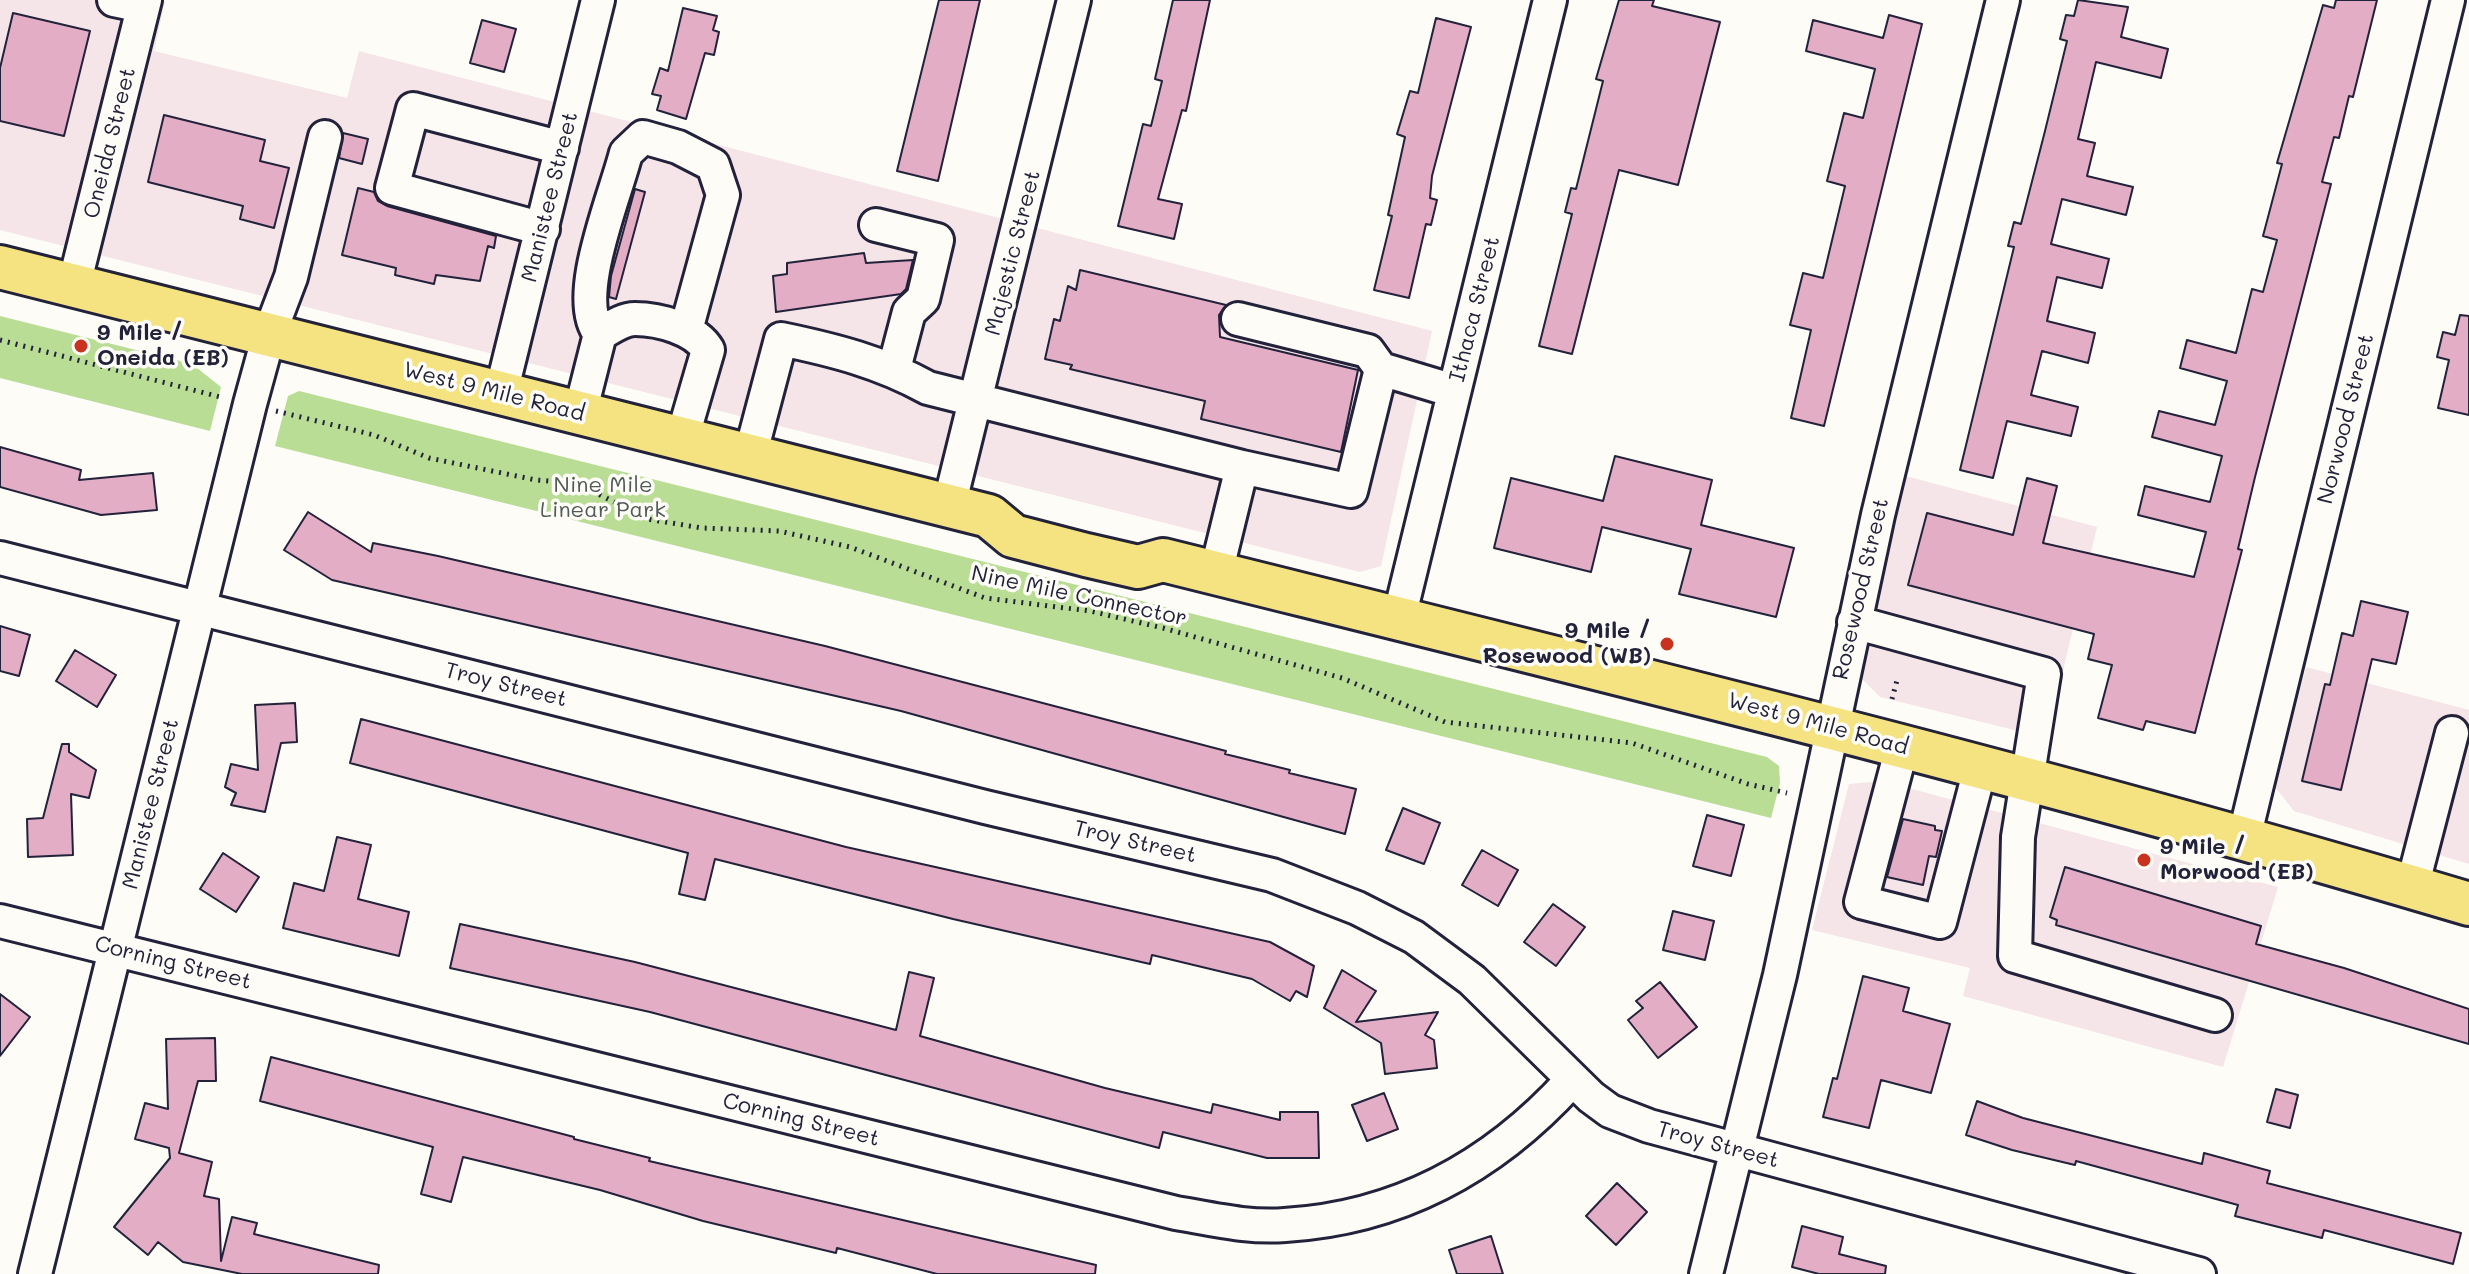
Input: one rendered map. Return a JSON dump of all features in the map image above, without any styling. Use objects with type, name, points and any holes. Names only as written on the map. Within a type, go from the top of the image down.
[{"type":"main road","name":"West 9 Mile Road","points":[[0,267],[969,511],[1019,508],[1112,531],[1143,540],[1163,560],[1981,765],[2469,904]]},
{"type":"street","name":"Manistee Street","points":[[501,393],[598,0]]},
{"type":"street","name":"Majestic Street","points":[[969,511],[977,400],[1074,0]]},
{"type":"street","name":"Ithaca Street","points":[[1399,618],[1550,0]]},
{"type":"street","name":"Rosewood Street","points":[[1706,1274],[1780,975],[1854,622],[2003,0]]},
{"type":"street","name":"Norwood Street","points":[[2244,838],[2448,0]]},
{"type":"street","name":"Oneida Street","points":[[74,285],[134,2]]},
{"type":"street","points":[[543,229],[392,188],[413,109],[562,148]]},
{"type":"street","name":"Manistee Street","points":[[35,1274],[269,335],[291,277],[325,137]]},
{"type":"street","points":[[600,334],[592,324],[588,291],[626,153],[643,137],[678,147],[713,165],[723,195],[686,330]]},
{"type":"street","points":[[876,225],[937,240],[923,299],[909,312],[894,369]]},
{"type":"street","points":[[580,413],[600,334],[618,323],[634,319],[686,330],[702,339],[708,350],[682,439]]},
{"type":"street","points":[[1238,319],[1368,351],[1381,369],[1454,391]]},
{"type":"street","points":[[750,456],[781,339],[853,354],[894,369],[928,388],[1242,467],[1351,491],[1381,369]]},
{"type":"street","points":[[1216,573],[1242,467]]},
{"type":"street","name":"Troy Street","points":[[0,558],[985,807],[1272,875],[1357,908],[1414,937],[1472,980],[1571,1081],[1610,1111],[1649,1126],[2199,1274]]},
{"type":"street","points":[[1854,622],[2044,674],[2018,837],[2015,956],[2215,1015]]},
{"type":"street","points":[[2412,887],[2452,733]]},
{"type":"street","points":[[1902,747],[1861,902],[1927,920],[1940,922],[1981,765]]},
{"type":"street","name":"Corning Street","points":[[0,921],[1161,1209],[1244,1224],[1284,1225],[1359,1214],[1430,1190],[1467,1171],[1512,1140],[1571,1081]]},
{"type":"path","points":[[0,340],[230,399]]},
{"type":"path","name":"Nine Mile Connector","points":[[272,410],[374,435],[441,461],[536,480],[577,483],[647,519],[702,528],[779,531],[850,547],[985,598],[1090,611],[1163,628],[1342,678],[1445,722],[1632,743],[1788,794]]},
{"type":"path","points":[[1892,699],[1897,680]]},
{"type":"shaded area","points":[[0,0],[165,1],[154,51],[347,98],[359,51],[1432,331],[1381,566],[1360,572],[0,230]]},
{"type":"shaded area","points":[[1902,475],[2097,527],[2047,738],[1880,697],[1862,679]]},
{"type":"shaded area","points":[[2306,667],[2469,710],[2469,864],[2294,811],[2275,787]]},
{"type":"shaded area","points":[[1882,781],[2278,887],[2223,1067],[1963,996],[1970,968],[1812,930],[1849,784]]},
{"type":"green space","points":[[0,316],[192,364],[221,387],[210,431],[0,378]]},
{"type":"green space","name":"Nine Mile Linear Park","points":[[299,391],[1767,757],[1779,766],[1780,783],[1771,818],[275,446],[288,396]]},
{"type":"building","points":[[939,0],[980,0],[938,181],[897,171]]},
{"type":"building","points":[[1173,0],[1210,0],[1186,111],[1182,110],[1158,199],[1182,204],[1174,239],[1118,226],[1143,124],[1151,126],[1162,81],[1155,79]]},
{"type":"building","points":[[1619,0],[1654,0],[1652,6],[1720,22],[1678,185],[1619,170],[1572,354],[1539,346],[1572,214],[1565,212],[1571,188],[1576,189],[1603,81],[1596,79]]},
{"type":"building","points":[[2078,0],[2128,7],[2121,37],[2168,49],[2161,78],[2096,62],[2078,139],[2095,143],[2087,176],[2133,187],[2126,215],[2062,199],[2051,244],[2109,259],[2102,288],[2057,277],[2047,321],[2095,333],[2088,363],[2042,351],[2031,395],[2078,407],[2071,436],[2007,421],[1993,478],[1960,470],[2014,247],[2008,246],[2014,222],[2021,224],[2045,131],[2067,41],[2060,39],[2066,15],[2074,16]]},
{"type":"building","points":[[2336,0],[2377,0],[2353,97],[2349,96],[2339,138],[2334,137],[2322,182],[2331,184],[2255,477],[2238,549],[2242,550],[2195,733],[2146,721],[2143,730],[2098,718],[2112,665],[2088,659],[2094,634],[1908,585],[1927,513],[2013,535],[2027,478],[2057,486],[2043,543],[2194,577],[2206,532],[2138,515],[2145,486],[2210,502],[2222,456],[2152,437],[2159,411],[2215,425],[2227,381],[2180,368],[2187,340],[2236,353],[2252,289],[2263,292],[2277,240],[2263,236],[2282,164],[2277,163],[2323,5],[2334,8]]},
{"type":"building","points":[[683,8],[717,16],[713,30],[719,32],[714,55],[705,53],[686,119],[657,110],[661,96],[652,94],[660,68],[668,71]]},
{"type":"building","points":[[13,13],[90,31],[64,136],[0,121],[0,68]]},
{"type":"building","points":[[1889,15],[1922,24],[1824,426],[1791,418],[1811,330],[1790,325],[1803,273],[1823,278],[1845,186],[1827,181],[1844,113],[1863,118],[1875,69],[1806,51],[1813,20],[1883,38]]},
{"type":"building","points":[[1436,18],[1471,27],[1432,176],[1430,198],[1437,200],[1431,225],[1426,224],[1409,298],[1374,290],[1392,216],[1388,215],[1405,137],[1397,134],[1410,91],[1418,93]]},
{"type":"building","points":[[482,20],[516,29],[504,72],[470,63]]},
{"type":"building","points":[[164,115],[265,140],[260,161],[289,168],[274,228],[240,219],[243,206],[148,182]]},
{"type":"building","points":[[343,133],[368,139],[362,164],[339,158]]},
{"type":"building","points":[[358,188],[374,192],[378,201],[387,206],[496,236],[494,248],[488,246],[480,281],[436,275],[434,284],[395,275],[396,268],[342,255]]},
{"type":"building","points":[[635,189],[645,192],[616,299],[609,297],[611,276]]},
{"type":"building","points":[[864,253],[866,263],[913,260],[906,289],[901,294],[776,312],[773,276],[787,274],[787,263]]},
{"type":"building","points":[[1080,270],[1226,305],[1219,315],[1220,337],[1358,370],[1341,452],[1201,419],[1205,401],[1070,369],[1072,365],[1045,359],[1054,319],[1060,321],[1068,286],[1076,290]]},
{"type":"building","points":[[2460,315],[2469,316],[2469,415],[2438,408],[2449,360],[2437,357],[2443,332],[2455,335]]},
{"type":"building","points":[[0,447],[81,470],[79,480],[153,473],[157,510],[101,515],[0,487]]},
{"type":"building","points":[[1615,456],[1712,480],[1701,525],[1794,548],[1776,617],[1679,594],[1691,549],[1602,527],[1591,572],[1494,548],[1511,478],[1603,501]]},
{"type":"building","points":[[308,512],[371,552],[373,543],[438,556],[825,646],[1226,751],[1225,754],[1290,770],[1289,773],[1356,789],[1345,834],[901,711],[332,580],[284,550]]},
{"type":"building","points":[[2361,601],[2408,612],[2396,664],[2372,659],[2341,790],[2302,781],[2325,684],[2330,685],[2342,633],[2353,636]]},
{"type":"building","points":[[0,626],[30,635],[19,676],[0,671]]},
{"type":"building","points":[[75,650],[116,675],[97,707],[56,681]]},
{"type":"building","points":[[295,703],[297,742],[281,743],[265,812],[231,805],[236,793],[225,787],[231,764],[258,770],[255,705]]},
{"type":"building","points":[[361,719],[846,847],[1270,942],[1314,966],[1307,997],[1296,991],[1290,1001],[1252,979],[1152,955],[1150,964],[953,919],[715,859],[705,900],[679,894],[688,853],[350,763]]},
{"type":"building","points":[[62,744],[69,744],[69,752],[96,770],[89,798],[71,794],[73,855],[28,857],[27,819],[43,818]]},
{"type":"building","points":[[1403,808],[1440,823],[1424,864],[1386,850]]},
{"type":"building","points":[[1707,815],[1744,825],[1731,876],[1693,866]]},
{"type":"building","points":[[1903,819],[1935,826],[1935,830],[1942,831],[1936,857],[1929,856],[1923,885],[1887,877]]},
{"type":"building","points":[[337,837],[371,845],[358,899],[409,912],[399,956],[283,928],[294,883],[324,891]]},
{"type":"building","points":[[1482,850],[1518,870],[1498,906],[1462,885]]},
{"type":"building","points":[[223,853],[259,877],[236,912],[200,889]]},
{"type":"building","points":[[2065,867],[2261,926],[2256,944],[2344,968],[2469,1009],[2469,1044],[2056,925],[2057,920],[2050,917]]},
{"type":"building","points":[[1553,904],[1585,927],[1556,966],[1524,942]]},
{"type":"building","points":[[1673,911],[1714,921],[1705,960],[1663,950]]},
{"type":"building","points":[[460,924],[635,962],[896,1030],[909,972],[934,978],[920,1036],[1105,1088],[1211,1113],[1213,1104],[1280,1120],[1280,1112],[1318,1112],[1319,1158],[1267,1158],[1163,1132],[1159,1148],[650,1012],[450,968]]},
{"type":"building","points":[[1342,970],[1376,991],[1356,1022],[1438,1012],[1425,1035],[1434,1040],[1437,1068],[1385,1074],[1381,1043],[1324,1008]]},
{"type":"building","points":[[1863,976],[1909,988],[1903,1011],[1950,1024],[1931,1093],[1881,1080],[1869,1128],[1823,1117],[1833,1078],[1837,1079]]},
{"type":"building","points":[[1660,982],[1697,1027],[1658,1058],[1628,1020],[1643,1008],[1636,1001]]},
{"type":"building","points":[[0,994],[30,1017],[0,1056]]},
{"type":"building","points":[[215,1038],[216,1081],[198,1081],[179,1153],[212,1162],[204,1196],[219,1199],[221,1261],[232,1217],[257,1223],[254,1234],[379,1265],[378,1274],[242,1274],[183,1262],[158,1242],[148,1255],[114,1227],[170,1158],[169,1148],[135,1139],[145,1103],[168,1109],[166,1039]]},
{"type":"building","points":[[271,1057],[574,1137],[650,1158],[649,1161],[1096,1265],[1095,1274],[937,1274],[837,1248],[836,1253],[703,1221],[600,1190],[463,1157],[451,1202],[421,1194],[433,1147],[260,1101]]},
{"type":"building","points":[[2276,1089],[2298,1095],[2290,1128],[2267,1122]]},
{"type":"building","points":[[1384,1093],[1398,1129],[1367,1141],[1352,1105]]},
{"type":"building","points":[[1977,1101],[2023,1118],[2202,1164],[2204,1153],[2270,1171],[2267,1183],[2461,1233],[2453,1264],[2324,1230],[2322,1238],[2235,1216],[2238,1205],[2076,1161],[2075,1165],[2012,1150],[1966,1135]]},
{"type":"building","points":[[1617,1183],[1647,1212],[1616,1245],[1586,1216]]},
{"type":"building","points":[[1802,1226],[1843,1237],[1839,1254],[1886,1266],[1885,1274],[1819,1274],[1792,1267]]},
{"type":"building","points":[[1491,1236],[1503,1274],[1457,1274],[1449,1250]]},
{"type":"place","name":"9 Mile / Oneida (EB)","points":[[81,346]]},
{"type":"place","name":"9 Mile / Rosewood (WB)","points":[[1667,644]]},
{"type":"place","name":"9 Mile / Morwood (EB)","points":[[2144,860]]}]
